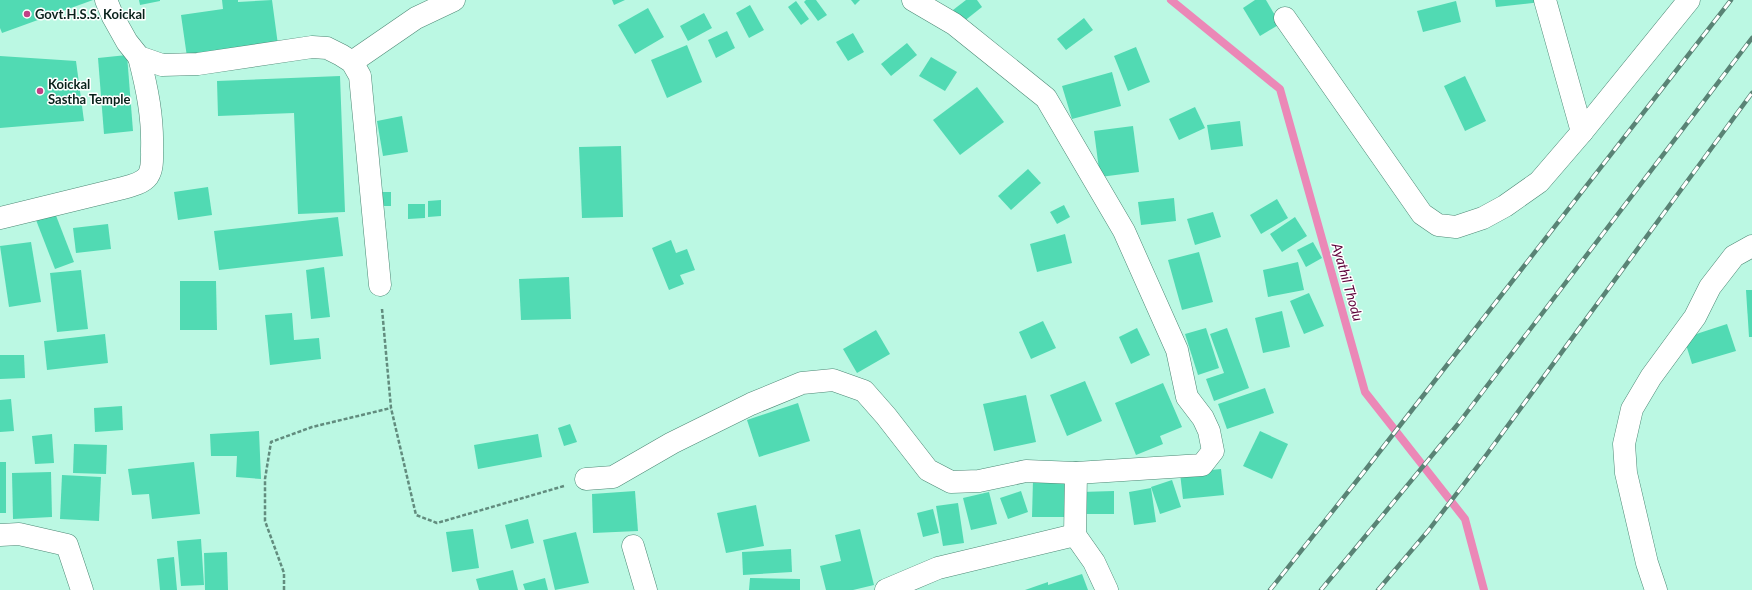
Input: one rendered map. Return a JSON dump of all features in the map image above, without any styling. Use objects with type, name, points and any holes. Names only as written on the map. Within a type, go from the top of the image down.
[{"type":"street","points":[[0,218],[123,188],[136,184],[148,177],[152,166],[152,127],[148,93],[139,57],[127,42],[113,18],[106,0]]},
{"type":"street","points":[[352,62],[416,18],[454,0]]},
{"type":"street","points":[[586,479],[613,476],[694,432],[751,404],[802,383],[833,380],[864,390],[928,470],[951,482],[979,481],[1026,472],[1076,473],[1202,465],[1213,451],[1209,431],[1203,418],[1187,397],[1177,350],[1124,231],[1046,98],[954,24],[913,0]]},
{"type":"street","points":[[1545,0],[1582,132]]},
{"type":"street","points":[[1285,18],[1422,214],[1438,225],[1456,227],[1483,218],[1505,206],[1539,182],[1582,132],[1689,0]]},
{"type":"street","points":[[139,57],[162,66],[198,64],[312,47],[327,48],[352,62],[360,76],[380,285]]},
{"type":"street","points":[[1656,590],[1647,563],[1626,473],[1624,444],[1632,409],[1650,377],[1695,317],[1710,287],[1734,256],[1752,246]]},
{"type":"street","points":[[1076,473],[1075,535],[1094,562],[1107,590]]},
{"type":"street","points":[[0,535],[19,534],[67,544],[82,590]]},
{"type":"street","points":[[886,590],[938,568],[1075,535]]},
{"type":"street","points":[[633,546],[646,590]]},
{"type":"path","points":[[380,285],[391,408],[416,515],[437,523],[586,479]]},
{"type":"path","points":[[284,590],[284,573],[265,521],[265,479],[271,442],[312,427],[391,408]]},
{"type":"building","name":"Govt.H.S.S. Koickal","points":[[0,0],[93,0],[2,33],[0,28]]},
{"type":"building","points":[[139,0],[160,0],[160,1],[140,5]]},
{"type":"building","points":[[222,0],[238,0],[238,2],[272,0],[278,45],[187,57],[181,15],[223,9]]},
{"type":"building","points":[[612,0],[625,0],[614,5]]},
{"type":"building","points":[[806,0],[816,0],[827,15],[818,21],[804,2]]},
{"type":"building","points":[[851,0],[860,0],[855,5]]},
{"type":"building","points":[[966,0],[977,0],[982,7],[963,22],[953,10]]},
{"type":"building","points":[[1255,0],[1266,0],[1280,24],[1260,36],[1243,8]]},
{"type":"building","points":[[1495,0],[1541,0],[1541,2],[1496,7]]},
{"type":"building","points":[[796,1],[809,19],[801,25],[788,7]]},
{"type":"building","points":[[1456,1],[1461,22],[1423,32],[1417,11]]},
{"type":"building","points":[[750,5],[764,30],[749,38],[736,13]]},
{"type":"building","points":[[648,8],[664,37],[635,54],[618,25]]},
{"type":"building","points":[[704,13],[712,28],[688,41],[680,26]]},
{"type":"building","points":[[1084,18],[1093,30],[1066,50],[1057,39]]},
{"type":"building","points":[[727,31],[735,48],[716,58],[708,40]]},
{"type":"building","points":[[853,33],[864,52],[848,61],[836,42]]},
{"type":"building","points":[[907,43],[917,55],[891,76],[881,64]]},
{"type":"building","points":[[687,45],[702,82],[667,98],[651,60]]},
{"type":"building","points":[[1136,47],[1150,82],[1128,91],[1114,56]]},
{"type":"building","points":[[127,55],[133,131],[104,134],[98,58]]},
{"type":"building","name":"Koickal Sastha Temple","points":[[0,56],[76,61],[84,121],[0,128]]},
{"type":"building","points":[[931,57],[957,72],[945,91],[919,76]]},
{"type":"building","points":[[1112,72],[1121,106],[1072,119],[1062,86]]},
{"type":"building","points":[[340,76],[345,212],[298,214],[294,113],[218,116],[217,81]]},
{"type":"building","points":[[1465,76],[1486,121],[1465,131],[1444,86]]},
{"type":"building","points":[[977,87],[1004,122],[960,155],[933,120]]},
{"type":"building","points":[[1195,107],[1205,128],[1179,140],[1169,119]]},
{"type":"building","points":[[402,116],[408,152],[383,156],[377,121]]},
{"type":"building","points":[[1240,121],[1243,146],[1211,150],[1207,125]]},
{"type":"building","points":[[1133,126],[1139,172],[1100,177],[1094,131]]},
{"type":"building","points":[[621,146],[623,217],[582,218],[579,147]]},
{"type":"building","points":[[1028,169],[1041,183],[1011,210],[998,196]]},
{"type":"building","points":[[208,187],[212,215],[178,220],[174,192]]},
{"type":"building","points":[[379,192],[391,192],[391,206],[379,206]]},
{"type":"building","points":[[1174,198],[1176,221],[1141,225],[1138,202]]},
{"type":"building","points":[[1277,199],[1288,218],[1261,234],[1250,215]]},
{"type":"building","points":[[441,200],[441,216],[428,217],[428,201]]},
{"type":"building","points":[[408,204],[425,204],[425,218],[408,219]]},
{"type":"building","points":[[1064,205],[1070,217],[1057,224],[1050,212]]},
{"type":"building","points":[[1213,212],[1221,237],[1195,245],[1187,219]]},
{"type":"building","points":[[55,213],[74,262],[55,269],[36,220]]},
{"type":"building","points":[[338,217],[343,256],[219,270],[214,231]]},
{"type":"building","points":[[1295,217],[1307,236],[1282,252],[1270,234]]},
{"type":"building","points":[[108,224],[111,249],[76,253],[73,228]]},
{"type":"building","points":[[1065,234],[1072,263],[1037,272],[1030,244]]},
{"type":"building","points":[[671,240],[676,253],[687,249],[695,270],[680,275],[684,284],[669,290],[652,248]]},
{"type":"building","points":[[31,242],[41,302],[9,307],[0,246]]},
{"type":"building","points":[[1313,242],[1322,258],[1306,267],[1297,250]]},
{"type":"building","points":[[1199,252],[1213,302],[1182,310],[1168,260]]},
{"type":"building","points":[[1298,262],[1304,290],[1268,297],[1263,270]]},
{"type":"building","points":[[324,267],[330,317],[311,319],[306,270]]},
{"type":"building","points":[[81,270],[88,329],[57,332],[50,273]]},
{"type":"building","points":[[569,277],[571,319],[521,320],[519,279]]},
{"type":"building","points":[[180,281],[216,281],[217,330],[180,330]]},
{"type":"building","points":[[1746,290],[1752,290],[1752,337],[1749,337]]},
{"type":"building","points":[[1309,293],[1324,326],[1304,334],[1290,301]]},
{"type":"building","points":[[1282,311],[1290,347],[1263,353],[1255,318]]},
{"type":"building","points":[[292,313],[294,340],[319,338],[321,359],[270,365],[265,315]]},
{"type":"building","points":[[1043,321],[1056,348],[1031,359],[1019,332]]},
{"type":"building","points":[[1727,324],[1736,351],[1692,364],[1684,338]]},
{"type":"building","points":[[1137,328],[1150,355],[1131,364],[1119,337]]},
{"type":"building","points":[[1206,328],[1219,368],[1198,375],[1185,334]]},
{"type":"building","points":[[1227,328],[1249,388],[1214,401],[1206,379],[1224,373],[1210,334]]},
{"type":"building","points":[[876,330],[890,354],[857,373],[843,349]]},
{"type":"building","points":[[105,334],[108,363],[47,370],[44,341]]},
{"type":"building","points":[[0,355],[24,355],[25,378],[0,379]]},
{"type":"building","points":[[1085,381],[1102,421],[1067,436],[1050,395]]},
{"type":"building","points":[[1163,383],[1182,427],[1160,436],[1163,444],[1136,455],[1115,403]]},
{"type":"building","points":[[1265,388],[1274,413],[1227,429],[1218,404]]},
{"type":"building","points":[[1026,395],[1036,442],[994,451],[983,404]]},
{"type":"building","points":[[11,399],[14,431],[0,432],[0,400]]},
{"type":"building","points":[[798,403],[810,441],[759,457],[747,420]]},
{"type":"building","points":[[122,406],[123,430],[95,432],[94,408]]},
{"type":"building","points":[[570,424],[577,442],[564,446],[558,428]]},
{"type":"building","points":[[259,431],[261,479],[236,477],[237,456],[211,456],[210,434]]},
{"type":"building","points":[[1260,431],[1288,444],[1272,479],[1243,466]]},
{"type":"building","points":[[52,434],[54,463],[35,464],[32,436]]},
{"type":"building","points":[[538,434],[542,457],[478,469],[474,445]]},
{"type":"building","points":[[74,444],[107,445],[106,474],[73,473]]},
{"type":"building","points":[[0,462],[6,462],[6,513],[0,513]]},
{"type":"building","points":[[194,462],[200,514],[152,519],[149,494],[132,495],[128,469]]},
{"type":"building","points":[[1221,469],[1224,495],[1183,499],[1180,473]]},
{"type":"building","points":[[51,472],[52,517],[13,519],[12,473]]},
{"type":"building","points":[[62,475],[101,477],[99,521],[60,519]]},
{"type":"building","points":[[1033,480],[1066,481],[1065,517],[1032,517]]},
{"type":"building","points":[[1172,480],[1181,507],[1160,514],[1151,487]]},
{"type":"building","points":[[1151,488],[1156,522],[1134,525],[1129,492]]},
{"type":"building","points":[[635,491],[638,531],[593,533],[592,494]]},
{"type":"building","points":[[1021,491],[1028,512],[1008,519],[1000,498]]},
{"type":"building","points":[[1114,491],[1114,514],[1081,514],[1081,492]]},
{"type":"building","points":[[989,492],[997,524],[971,530],[963,498]]},
{"type":"building","points":[[958,503],[964,543],[943,546],[936,506]]},
{"type":"building","points":[[756,505],[764,546],[726,553],[717,513]]},
{"type":"building","points":[[933,509],[939,533],[923,537],[917,513]]},
{"type":"building","points":[[528,519],[534,543],[511,549],[505,525]]},
{"type":"building","points":[[473,529],[479,568],[452,572],[446,532]]},
{"type":"building","points":[[860,529],[874,585],[853,590],[826,590],[820,566],[841,561],[835,535]]},
{"type":"building","points":[[576,532],[589,583],[555,590],[543,540]]},
{"type":"building","points":[[201,539],[204,585],[181,586],[177,541]]},
{"type":"building","points":[[791,549],[792,572],[743,575],[742,552]]},
{"type":"building","points":[[227,552],[228,590],[205,590],[204,553]]},
{"type":"building","points":[[174,557],[177,590],[160,590],[157,559]]},
{"type":"building","points":[[513,570],[518,590],[479,590],[476,579]]},
{"type":"building","points":[[1082,574],[1088,590],[1025,590],[1048,582],[1048,585]]},
{"type":"building","points":[[545,578],[548,590],[525,590],[523,584]]},
{"type":"building","points":[[750,578],[800,579],[800,590],[749,590]]},
{"type":"waterway","name":"Ayathil Thodu","points":[[1171,0],[1280,89],[1365,392],[1465,519],[1484,590]]},
{"type":"railway","points":[[1270,590],[1363,473],[1731,0]]},
{"type":"railway","points":[[1321,590],[1458,424],[1752,38]]},
{"type":"railway","points":[[1378,590],[1428,531],[1487,454],[1752,93]]},
{"type":"place","name":"Govt.H.S.S. Koickal","points":[[27,14]]},
{"type":"place","name":"Koickal Sastha Temple","points":[[40,91]]}]
